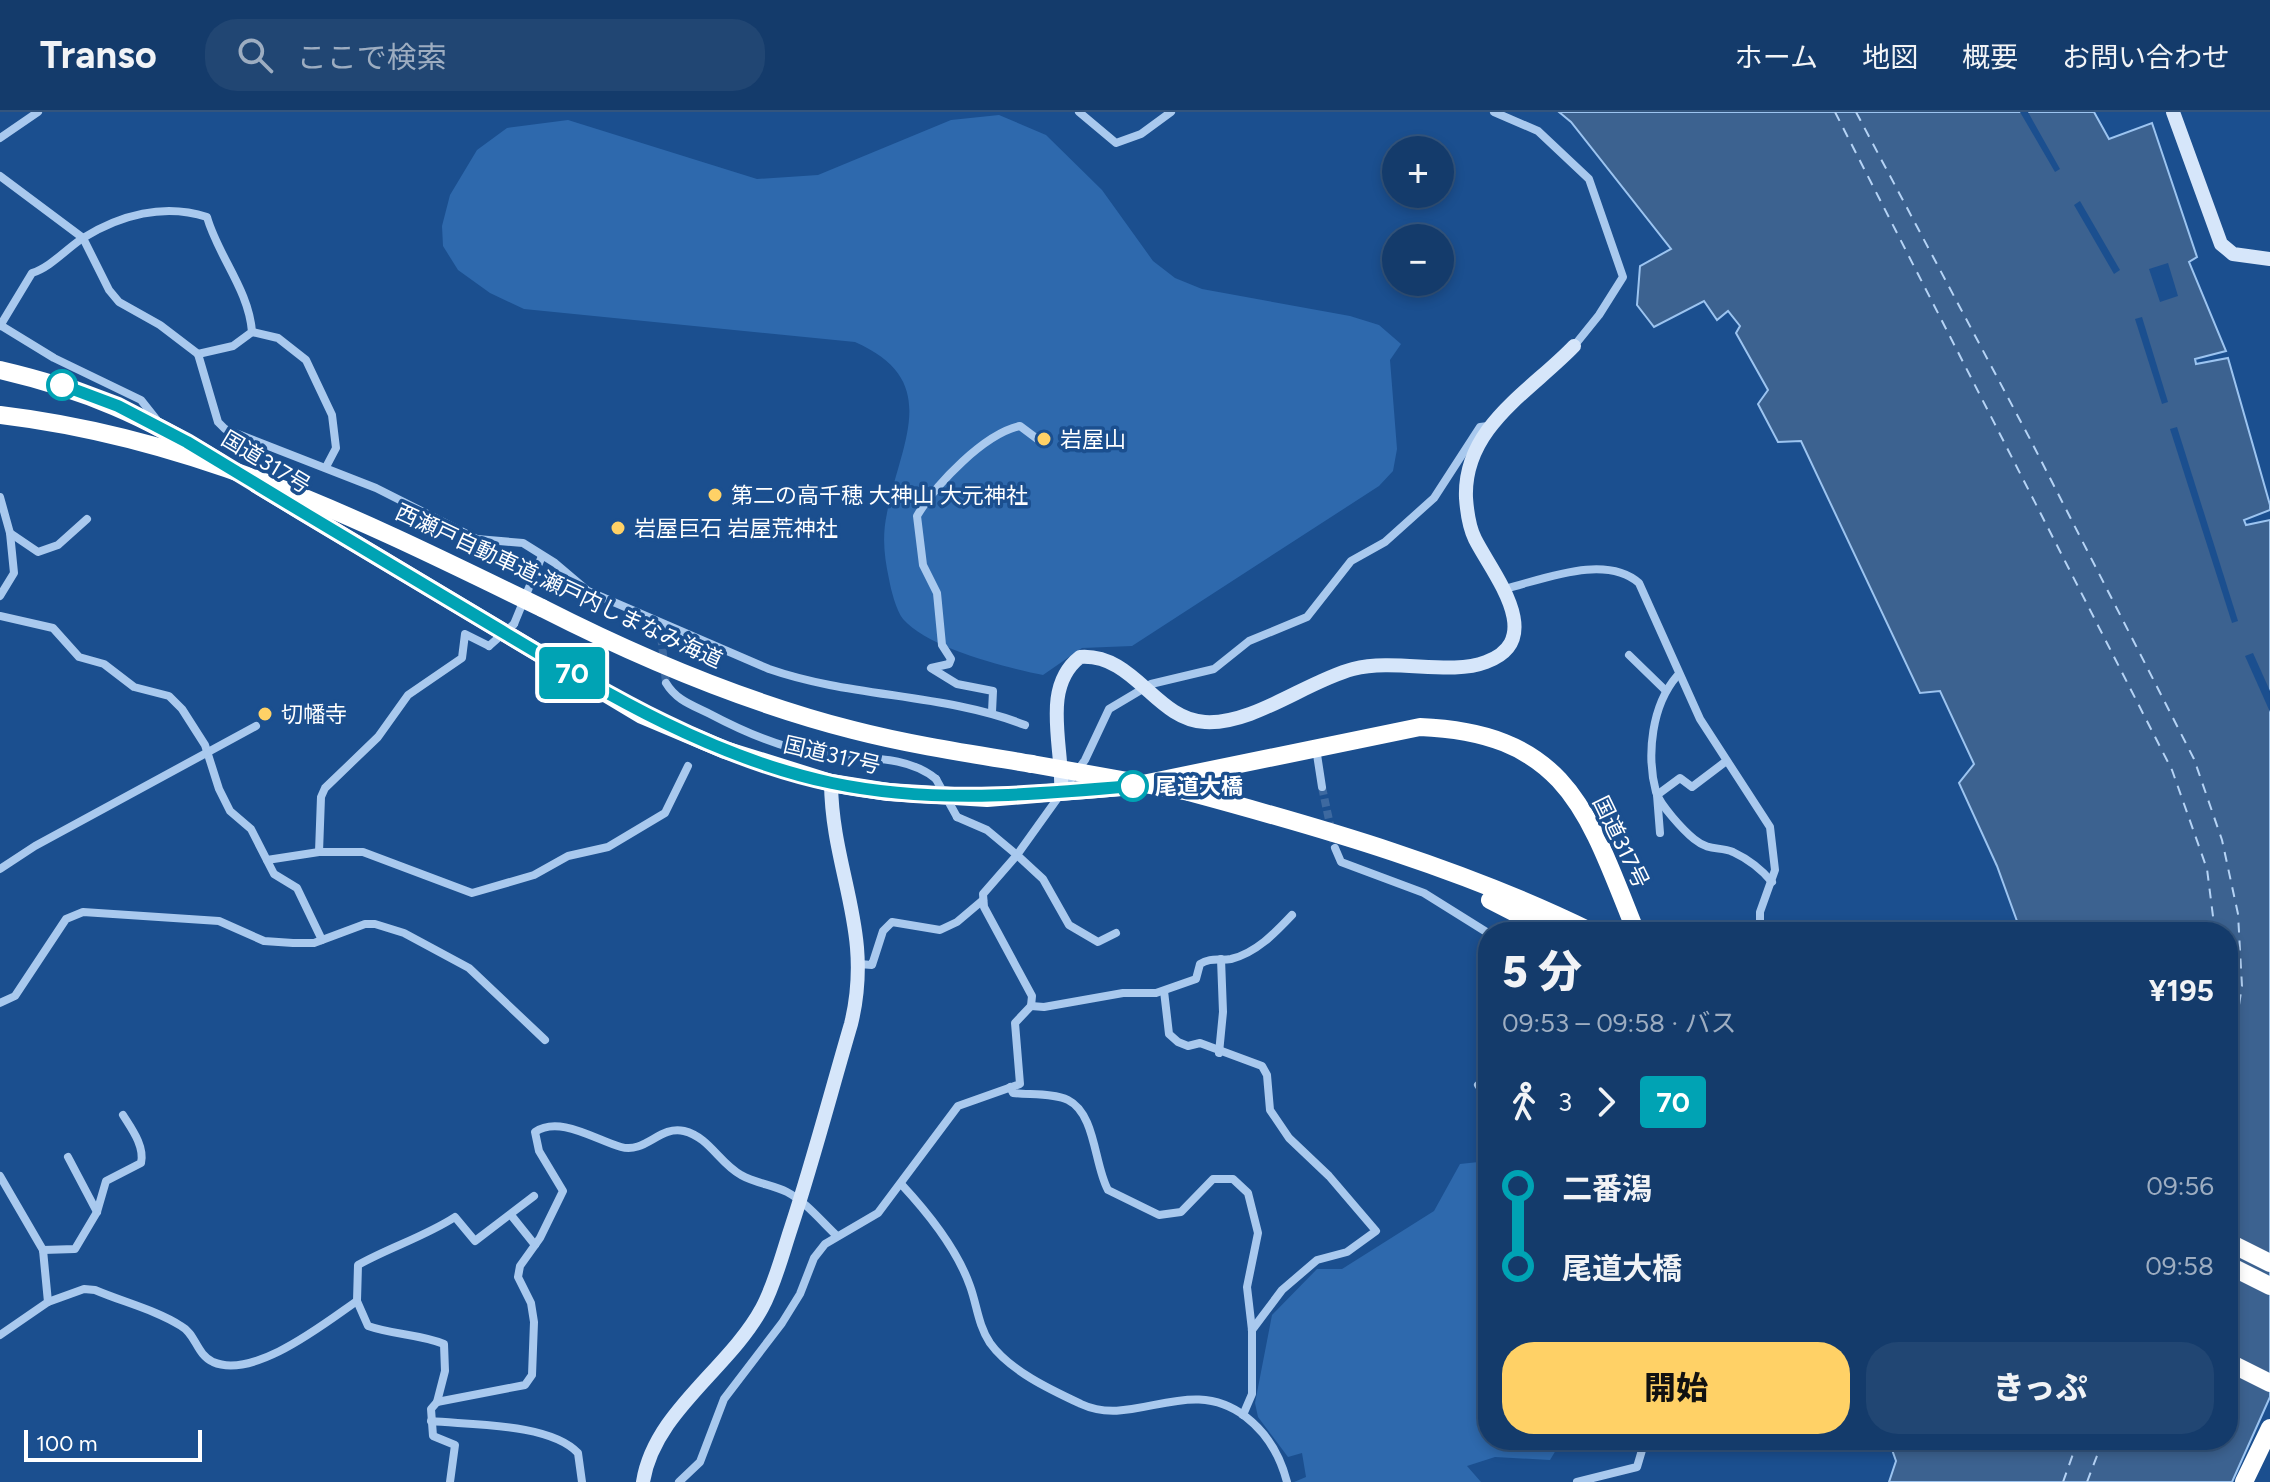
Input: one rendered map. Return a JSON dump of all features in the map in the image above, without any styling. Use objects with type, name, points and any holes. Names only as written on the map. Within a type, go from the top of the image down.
[{"type":"highway","name":"国道317号","points":[[0,370],[81,390],[164,430],[642,715],[725,750],[831,783],[936,796],[987,798],[1133,786],[1420,727],[1458,729],[1515,745],[1558,778],[1590,824],[1632,922]]},
{"type":"highway","name":"西瀬戸自動車道;瀬戸内しまなみ海道","points":[[0,415],[79,426],[240,472],[371,524],[690,677],[799,715],[910,743],[1189,792],[1300,822],[1382,849],[1482,885],[1568,922]]},
{"type":"highway","name":"西瀬戸自動車道;瀬戸内しまなみ海道","points":[[1382,849],[1532,922]]},
{"type":"highway","points":[[2238,1247],[2270,1263]]},
{"type":"highway","points":[[2238,1270],[2270,1286]]},
{"type":"highway","points":[[2238,1367],[2270,1383]]},
{"type":"highway","points":[[2244,1482],[2270,1428]]},
{"type":"street","points":[[0,138],[38,112]]},
{"type":"street","points":[[1079,112],[1116,143],[1141,134],[1171,112]]},
{"type":"street","points":[[1061,793],[1057,692],[1068,666],[1080,657],[1111,661],[1183,715],[1206,723],[1257,710],[1339,674],[1368,666],[1398,663],[1469,667],[1497,657],[1512,637],[1513,608],[1473,536],[1467,508],[1469,469],[1488,426],[1547,375],[1574,346],[1599,315],[1623,277],[1589,179],[1538,131],[1494,112]]},
{"type":"street","points":[[2173,112],[2221,244],[2233,254],[2270,259]]},
{"type":"street","points":[[0,176],[83,238],[109,290],[119,302],[160,325],[198,354],[218,422],[225,429],[326,467],[477,539],[523,543],[588,591],[660,625],[790,677],[992,712],[1025,725]]},
{"type":"street","points":[[164,430],[153,410],[141,400],[54,358],[0,326],[24,282],[83,238],[130,214],[171,212],[207,217],[213,240],[230,265],[252,332]]},
{"type":"street","points":[[198,354],[233,346],[252,332],[278,338],[306,360],[332,415],[336,448],[326,467]]},
{"type":"street","points":[[992,712],[993,691],[957,684],[931,668],[949,664],[951,659],[942,645],[937,593],[923,565],[917,516],[965,459],[1005,429],[1020,426],[1040,441]]},
{"type":"street","points":[[679,1482],[707,1450],[724,1399],[782,1323],[800,1294],[814,1258],[837,1236],[878,1213],[902,1185],[958,1106],[1020,1084],[1015,1023],[1031,1006],[1032,996],[983,900],[983,894],[1017,855],[1085,760],[1109,709],[1127,696],[1146,688],[1214,669],[1249,641],[1307,617],[1351,561],[1385,542],[1413,513],[1434,498],[1480,427],[1488,426]]},
{"type":"street","points":[[0,497],[10,533],[14,573],[0,596]]},
{"type":"street","points":[[10,533],[38,552],[48,551],[87,519]]},
{"type":"street","points":[[319,852],[321,797],[325,788],[378,737],[408,695],[462,658],[465,634],[489,646],[514,624],[542,556]]},
{"type":"street","points":[[1504,589],[1585,571],[1630,576],[1644,593],[1677,676],[1725,762],[1770,827],[1775,860],[1760,922]]},
{"type":"street","points":[[0,616],[53,628],[79,657],[104,664],[134,687],[169,696],[182,709],[208,753],[230,811],[251,829],[274,874],[297,888],[322,940]]},
{"type":"street","points":[[1629,655],[1665,690]]},
{"type":"street","points":[[1660,833],[1653,763],[1656,709],[1665,690],[1677,676]]},
{"type":"street","points":[[666,683],[674,696],[755,737],[816,754],[906,763],[923,768],[936,779],[957,817],[987,830],[1043,879],[1069,925],[1098,942],[1116,933]]},
{"type":"street","points":[[0,869],[35,846],[256,726]]},
{"type":"street","points":[[1316,747],[1322,787]]},
{"type":"street","points":[[1657,795],[1680,778],[1692,787],[1725,762]]},
{"type":"street","points":[[267,860],[319,852],[363,852],[472,893],[481,893],[499,883],[534,875],[568,856],[608,847],[665,813],[688,766]]},
{"type":"street","points":[[643,1482],[653,1449],[670,1422],[734,1349],[762,1308],[800,1201],[858,996],[855,918],[831,818],[831,783]]},
{"type":"street","points":[[1657,795],[1692,838],[1714,851],[1730,851],[1763,871],[1772,882]]},
{"type":"street","points":[[1335,848],[1341,862],[1424,893],[1478,927]]},
{"type":"street","points":[[859,964],[872,965],[883,931],[892,922],[940,930],[957,922],[983,900]]},
{"type":"street","points":[[0,1003],[15,996],[66,919],[83,912],[219,921],[264,941],[314,943],[365,924],[404,933],[469,968],[545,1040]]},
{"type":"street","points":[[1031,1006],[1044,1007],[1123,993],[1164,991],[1196,979],[1200,964],[1207,959],[1248,954],[1292,915]]},
{"type":"street","points":[[1219,1053],[1223,1012],[1221,959]]},
{"type":"street","points":[[1164,991],[1169,1034],[1188,1046],[1200,1043],[1219,1053],[1252,1060],[1262,1066],[1267,1075],[1270,1110],[1289,1138],[1329,1176],[1376,1231],[1347,1252],[1317,1260],[1282,1290],[1252,1330]]},
{"type":"street","points":[[1010,1087],[1013,1093],[1067,1099],[1077,1107],[1085,1119],[1108,1190],[1159,1215],[1181,1212],[1213,1179],[1225,1177],[1240,1183],[1248,1193],[1258,1233],[1247,1287],[1252,1330],[1252,1394],[1243,1415]]},
{"type":"street","points":[[43,1250],[75,1249],[97,1212],[106,1181],[141,1163],[143,1155],[123,1115]]},
{"type":"street","points":[[437,1402],[474,1398],[492,1390],[511,1390],[525,1385],[532,1375],[531,1303],[518,1277],[520,1266],[535,1245],[563,1191],[539,1151],[535,1132],[544,1126],[559,1126],[625,1148],[635,1148],[668,1131],[682,1130],[705,1142],[739,1174],[787,1192],[837,1236]]},
{"type":"street","points":[[68,1157],[97,1212]]},
{"type":"street","points":[[0,1176],[43,1250],[48,1302]]},
{"type":"street","points":[[902,1185],[931,1217],[970,1284],[980,1325],[991,1344],[1007,1361],[1049,1388],[1101,1412],[1204,1397],[1243,1415],[1272,1443],[1287,1482]]},
{"type":"street","points":[[450,1482],[455,1445],[433,1436],[431,1421],[431,1409],[437,1402],[445,1371],[444,1344],[421,1335],[393,1334],[368,1326],[357,1301],[358,1265],[393,1245],[432,1232],[455,1217],[475,1241],[534,1196]]},
{"type":"street","points":[[511,1215],[535,1245]]},
{"type":"street","points":[[0,1335],[48,1302],[84,1289],[95,1290],[185,1327],[200,1354],[217,1364],[262,1359],[285,1350],[357,1301]]},
{"type":"street","points":[[431,1421],[506,1428],[558,1438],[578,1453],[582,1482]]},
{"type":"street","points":[[1577,1482],[1637,1467],[1642,1450]]},
{"type":"shaded area","points":[[1559,112],[2094,112],[2109,139],[2152,123],[2197,257],[2189,262],[2226,351],[2195,359],[2196,364],[2228,358],[2270,505],[2270,510],[2244,520],[2246,525],[2270,520],[2270,1397],[2232,1482],[1889,1482],[1896,1461],[1892,1450],[2238,1450],[2238,922],[2017,922],[1997,866],[1959,783],[1974,764],[1940,691],[1920,693],[1801,441],[1778,442],[1758,404],[1768,390],[1736,333],[1740,326],[1728,311],[1717,320],[1704,301],[1654,327],[1637,305],[1640,266],[1671,249],[1571,122]]},
{"type":"shaded area","points":[[999,115],[1046,135],[1102,190],[1153,261],[1175,278],[1202,289],[1350,316],[1379,325],[1401,344],[1390,360],[1397,449],[1393,471],[1379,486],[1132,646],[1082,648],[1043,675],[989,662],[949,648],[915,629],[900,615],[890,584],[884,538],[887,513],[906,438],[908,395],[899,375],[882,358],[855,342],[524,309],[490,293],[458,270],[443,246],[442,226],[450,195],[477,150],[507,128],[568,120],[757,179],[818,175],[951,120]]},
{"type":"shaded area","points":[[1478,1162],[1478,1450],[1556,1450],[1550,1460],[1495,1457],[1467,1466],[1481,1482],[1294,1482],[1306,1477],[1302,1453],[1288,1457],[1258,1417],[1255,1403],[1272,1315],[1317,1269],[1342,1269],[1434,1211],[1460,1164]]},
{"type":"pier","points":[[2020,112],[2028,112],[2060,169],[2055,172]]},
{"type":"pier","points":[[2080,201],[2120,270],[2114,274],[2074,205]]},
{"type":"pier","points":[[2168,263],[2178,296],[2160,302],[2149,269]]},
{"type":"pier","points":[[2142,317],[2168,402],[2162,404],[2135,319]]},
{"type":"pier","points":[[2177,427],[2238,621],[2232,623],[2170,429]]},
{"type":"pier","points":[[2253,653],[2270,691],[2270,712],[2245,656]]},
{"type":"ferry route","points":[[1835,112],[2172,770],[2207,869],[2214,922]]},
{"type":"ferry route","points":[[1856,112],[2030,439],[2194,759],[2222,840],[2238,914],[2242,986],[2238,1011]]},
{"type":"ferry route","points":[[2063,1482],[2074,1450]]},
{"type":"ferry route","points":[[2087,1482],[2099,1450]]},
{"type":"tunnel","points":[[660,625],[666,683]]},
{"type":"tunnel","points":[[1322,787],[1335,848]]},
{"type":"bus line","name":"70","points":[[62,385],[118,406],[187,442],[642,715],[725,750],[831,783],[888,792],[987,798],[1133,786]]},
{"type":"place","name":"岩屋山","points":[[1044,439]]},
{"type":"place","name":"第二の高千穂 大神山 大元神社","points":[[715,495]]},
{"type":"place","name":"岩屋巨石 岩屋荒神社","points":[[618,528]]},
{"type":"place","name":"切幡寺","points":[[265,714]]},
{"type":"place","name":"尾道大橋","points":[[1133,786]]}]
